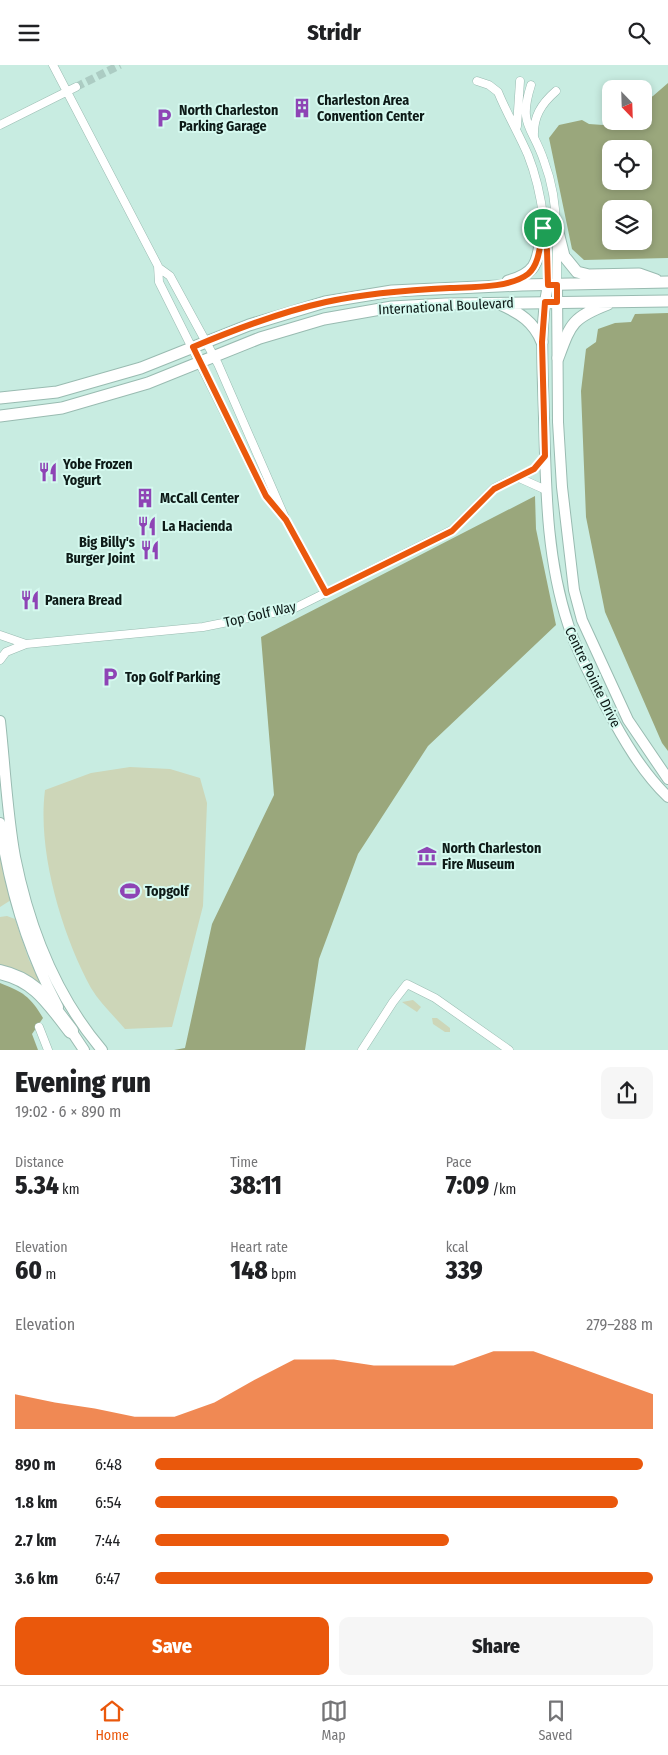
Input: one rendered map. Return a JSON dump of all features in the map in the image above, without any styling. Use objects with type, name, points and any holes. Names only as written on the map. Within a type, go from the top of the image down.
[{"type":"highway","points":[[0,972],[17,976],[32,985],[70,1031]]},
{"type":"main road","points":[[556,224],[564,256],[577,272],[589,275],[639,274],[665,282]]},
{"type":"main road","points":[[490,286],[520,278],[533,269],[537,259],[543,228]]},
{"type":"main road","name":"International Boulevard","points":[[0,398],[57,392],[142,368],[249,325],[325,302],[392,291],[490,286],[665,282]]},
{"type":"main road","points":[[558,357],[568,330],[576,319],[585,313],[614,301]]},
{"type":"main road","name":"International Boulevard","points":[[0,416],[62,408],[152,381],[260,338],[324,319],[392,307],[496,302],[668,301]]},
{"type":"main road","points":[[496,302],[525,317],[534,326],[542,342]]},
{"type":"street","points":[[53,65],[159,268],[170,276],[213,357],[268,473],[286,520],[326,593]]},
{"type":"street","points":[[477,81],[490,85],[498,92],[517,129],[535,178],[553,285]]},
{"type":"street","points":[[517,129],[516,117],[520,81]]},
{"type":"street","points":[[531,85],[525,105],[525,118],[550,183],[556,224],[553,285]]},
{"type":"street","points":[[0,125],[76,87]]},
{"type":"street","points":[[534,139],[537,114],[545,100],[556,91]]},
{"type":"street","points":[[159,268],[159,282],[266,496],[286,520]]},
{"type":"street","name":"Centre Pointe Drive","points":[[553,285],[557,302],[558,422],[567,542],[574,591],[582,620],[628,721],[668,779]]},
{"type":"street","name":"Centre Pointe Drive","points":[[553,285],[545,302],[542,342],[546,490],[550,544],[564,610],[582,659],[618,729],[651,781],[668,797]]},
{"type":"street","name":"Top Golf Way","points":[[0,660],[6,652],[26,644],[203,627],[293,609],[452,531],[494,489],[534,469],[545,456]]},
{"type":"street","points":[[517,477],[546,490]]},
{"type":"street","name":"Top Golf Way","points":[[0,635],[26,644]]},
{"type":"street","points":[[0,721],[15,857],[40,945],[60,991],[85,1030],[102,1050]]},
{"type":"street","points":[[0,823],[5,859],[30,947],[45,983],[70,1031],[84,1050]]},
{"type":"street","points":[[362,1050],[407,984],[435,998],[508,1050]]},
{"type":"street","points":[[39,1027],[48,1050]]},
{"type":"green space","points":[[668,83],[668,258],[584,260],[572,249],[549,138],[559,125],[582,120],[589,124],[602,125],[602,130],[652,130],[652,97]]},
{"type":"green space","points":[[668,313],[668,751],[662,743],[605,612],[586,517],[581,391],[586,349],[596,342],[598,329],[615,323],[631,322],[635,314]]},
{"type":"green space","points":[[535,496],[536,529],[556,625],[428,746],[358,854],[319,959],[305,1050],[174,1050],[185,1048],[212,924],[274,795],[261,637]]},
{"type":"green space","name":"Topgolf","points":[[130,767],[170,769],[200,778],[207,803],[203,906],[172,1027],[125,1029],[99,999],[80,967],[70,943],[54,892],[48,865],[43,814],[45,790],[91,773]]},
{"type":"green space","points":[[0,851],[11,900],[0,907]]},
{"type":"green space","points":[[7,916],[15,919],[29,960],[46,991],[28,975],[0,967],[0,917]]},
{"type":"green space","points":[[0,983],[15,989],[30,1000],[43,1018],[32,1034],[38,1050],[0,1050]]},
{"type":"green space","points":[[413,1000],[421,1007],[417,1012],[402,1002]]},
{"type":"green space","points":[[432,1018],[437,1018],[450,1028],[450,1032],[445,1032],[433,1024]]},
{"type":"tunnel","points":[[76,87],[120,65]]},
{"type":"place","name":"Charleston Area Convention Center","points":[[302,108]]},
{"type":"place","name":"North Charleston Parking Garage","points":[[164,118]]},
{"type":"place","name":"Yobe Frozen Yogurt","points":[[48,472]]},
{"type":"place","name":"McCall Center","points":[[145,498]]},
{"type":"place","name":"La Hacienda","points":[[147,526]]},
{"type":"place","name":"Big Billy's Burger Joint","points":[[150,550]]},
{"type":"place","name":"Panera Bread","points":[[30,600]]},
{"type":"place","name":"Top Golf Parking","points":[[110,677]]},
{"type":"place","name":"North Charleston Fire Museum","points":[[427,856]]},
{"type":"place","name":"Topgolf","points":[[130,891]]},
{"type":"route","points":[[543,228],[547,250],[548,285],[557,285],[557,302],[545,302],[542,342],[545,456],[534,469],[494,489],[484,497],[468,517],[452,531],[326,593],[286,520],[266,496],[193,347],[249,325],[325,302],[392,291],[490,286],[520,278],[527,275],[533,269],[537,259],[543,228]]}]
